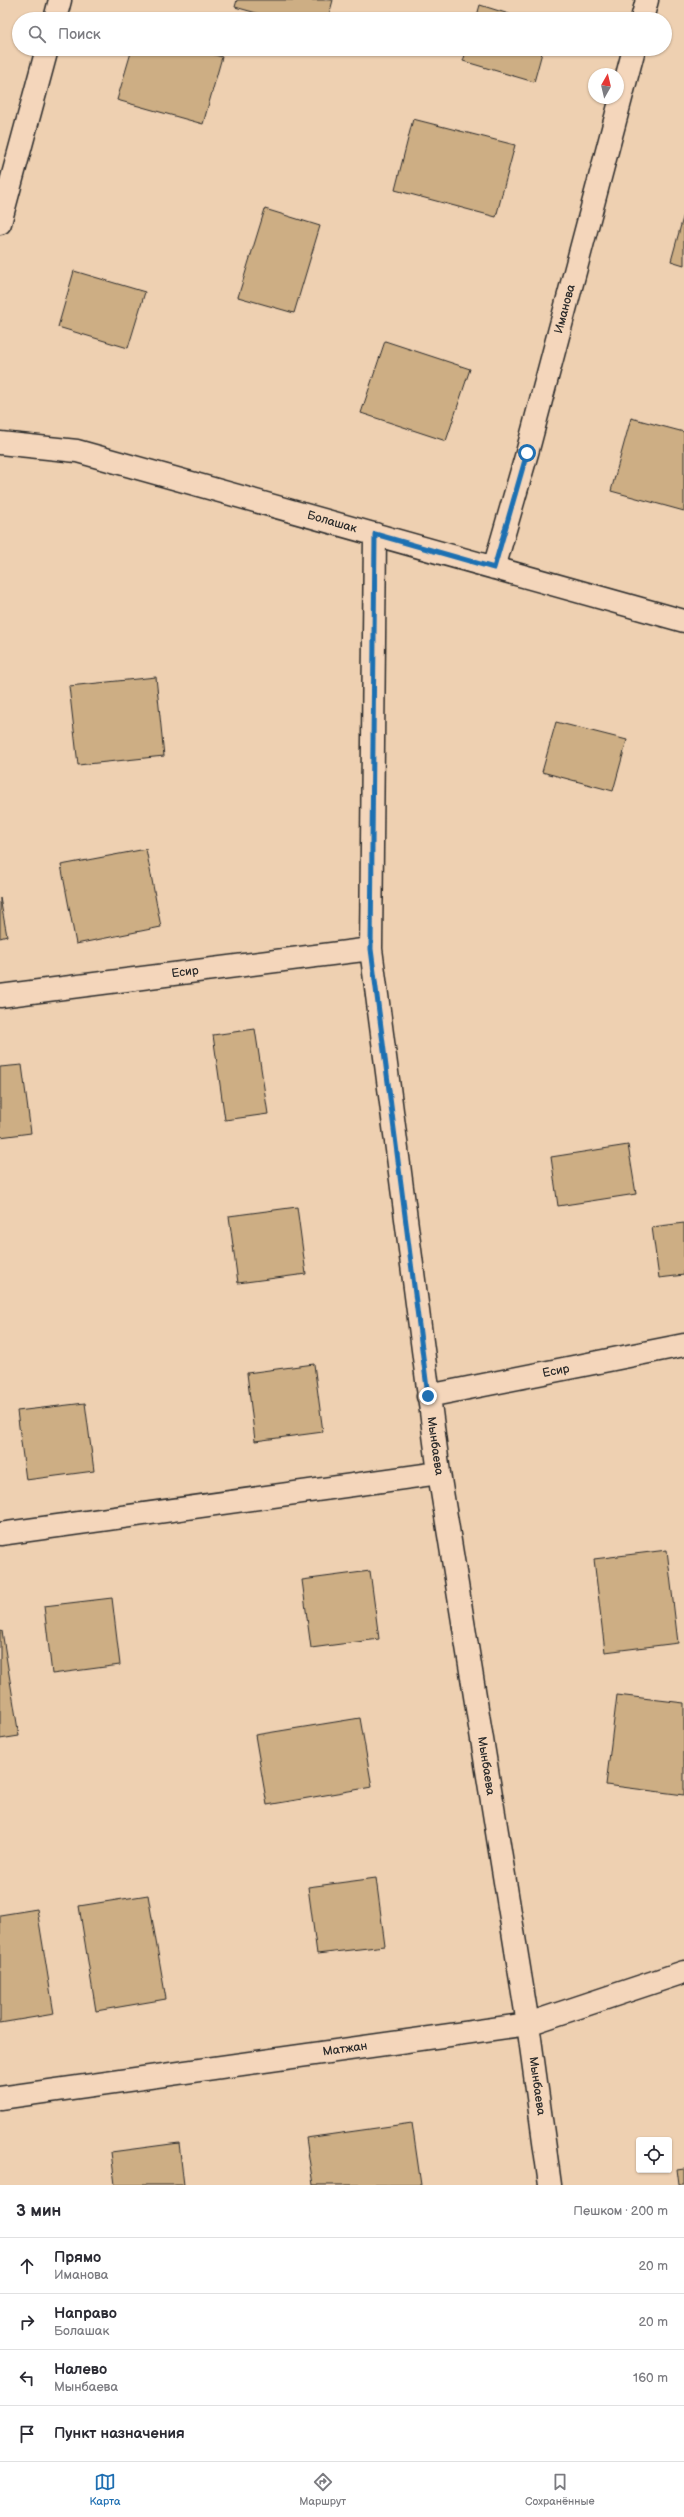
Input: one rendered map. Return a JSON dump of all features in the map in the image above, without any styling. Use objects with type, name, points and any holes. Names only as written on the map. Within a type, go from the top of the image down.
[{"type":"street","points":[[57,12],[60,0]]},
{"type":"street","points":[[644,12],[647,0]]},
{"type":"street","points":[[0,222],[45,56]]},
{"type":"street","name":"Иманова","points":[[494,568],[527,453],[632,56]]},
{"type":"street","name":"Болашак","points":[[0,443],[77,451],[684,621]]},
{"type":"street","name":"Мынбаева","points":[[375,534],[371,949],[439,1473],[528,2024],[550,2185]]},
{"type":"street","name":"Есир","points":[[0,996],[371,949]]},
{"type":"street","name":"Есир","points":[[428,1396],[684,1346]]},
{"type":"street","points":[[0,1534],[439,1473]]},
{"type":"street","name":"Матжан","points":[[0,2098],[528,2024],[684,1972]]},
{"type":"building","points":[[237,0],[333,0],[330,12],[253,12],[235,7]]},
{"type":"building","points":[[480,5],[502,12],[478,12]]},
{"type":"building","points":[[130,56],[222,57],[203,124],[117,100]]},
{"type":"building","points":[[465,56],[541,56],[534,82],[463,61]]},
{"type":"building","points":[[413,119],[515,145],[496,217],[395,190]]},
{"type":"building","points":[[265,209],[320,226],[294,313],[238,297]]},
{"type":"building","points":[[684,214],[684,265],[671,261]]},
{"type":"building","points":[[74,271],[145,292],[128,348],[58,327]]},
{"type":"building","points":[[385,341],[470,369],[446,441],[361,413]]},
{"type":"building","points":[[631,418],[684,432],[684,511],[611,491]]},
{"type":"building","points":[[156,677],[164,756],[78,765],[69,686]]},
{"type":"building","points":[[556,722],[627,740],[613,791],[542,772]]},
{"type":"building","points":[[146,849],[161,927],[76,944],[61,865]]},
{"type":"building","points":[[0,898],[7,936],[0,938]]},
{"type":"building","points":[[255,1029],[268,1114],[225,1120],[213,1035]]},
{"type":"building","points":[[22,1065],[31,1133],[0,1137],[0,1067]]},
{"type":"building","points":[[628,1145],[636,1194],[558,1206],[551,1157]]},
{"type":"building","points":[[297,1207],[306,1274],[238,1283],[229,1216]]},
{"type":"building","points":[[684,1223],[684,1275],[659,1278],[652,1227]]},
{"type":"building","points":[[314,1364],[323,1432],[255,1441],[247,1373]]},
{"type":"building","points":[[85,1403],[94,1471],[26,1480],[17,1411]]},
{"type":"building","points":[[667,1550],[678,1643],[605,1652],[594,1559]]},
{"type":"building","points":[[370,1571],[379,1639],[311,1648],[302,1580]]},
{"type":"building","points":[[112,1598],[120,1665],[52,1674],[44,1606]]},
{"type":"building","points":[[2,1631],[19,1736],[0,1739],[0,1632]]},
{"type":"building","points":[[617,1695],[684,1703],[684,1795],[606,1785]]},
{"type":"building","points":[[360,1718],[372,1787],[267,1805],[255,1735]]},
{"type":"building","points":[[376,1878],[385,1946],[317,1954],[308,1887]]},
{"type":"building","points":[[148,1895],[166,1999],[96,2011],[79,1906]]},
{"type":"building","points":[[37,1909],[54,2014],[0,2023],[0,1915]]},
{"type":"building","points":[[412,2123],[421,2185],[313,2185],[306,2138]]},
{"type":"building","points":[[179,2143],[184,2185],[115,2185],[111,2152]]},
{"type":"building","points":[[684,2168],[684,2185],[679,2185],[677,2169]]},
{"type":"route","points":[[428,1396],[371,949],[375,534],[494,568],[527,453]]}]
